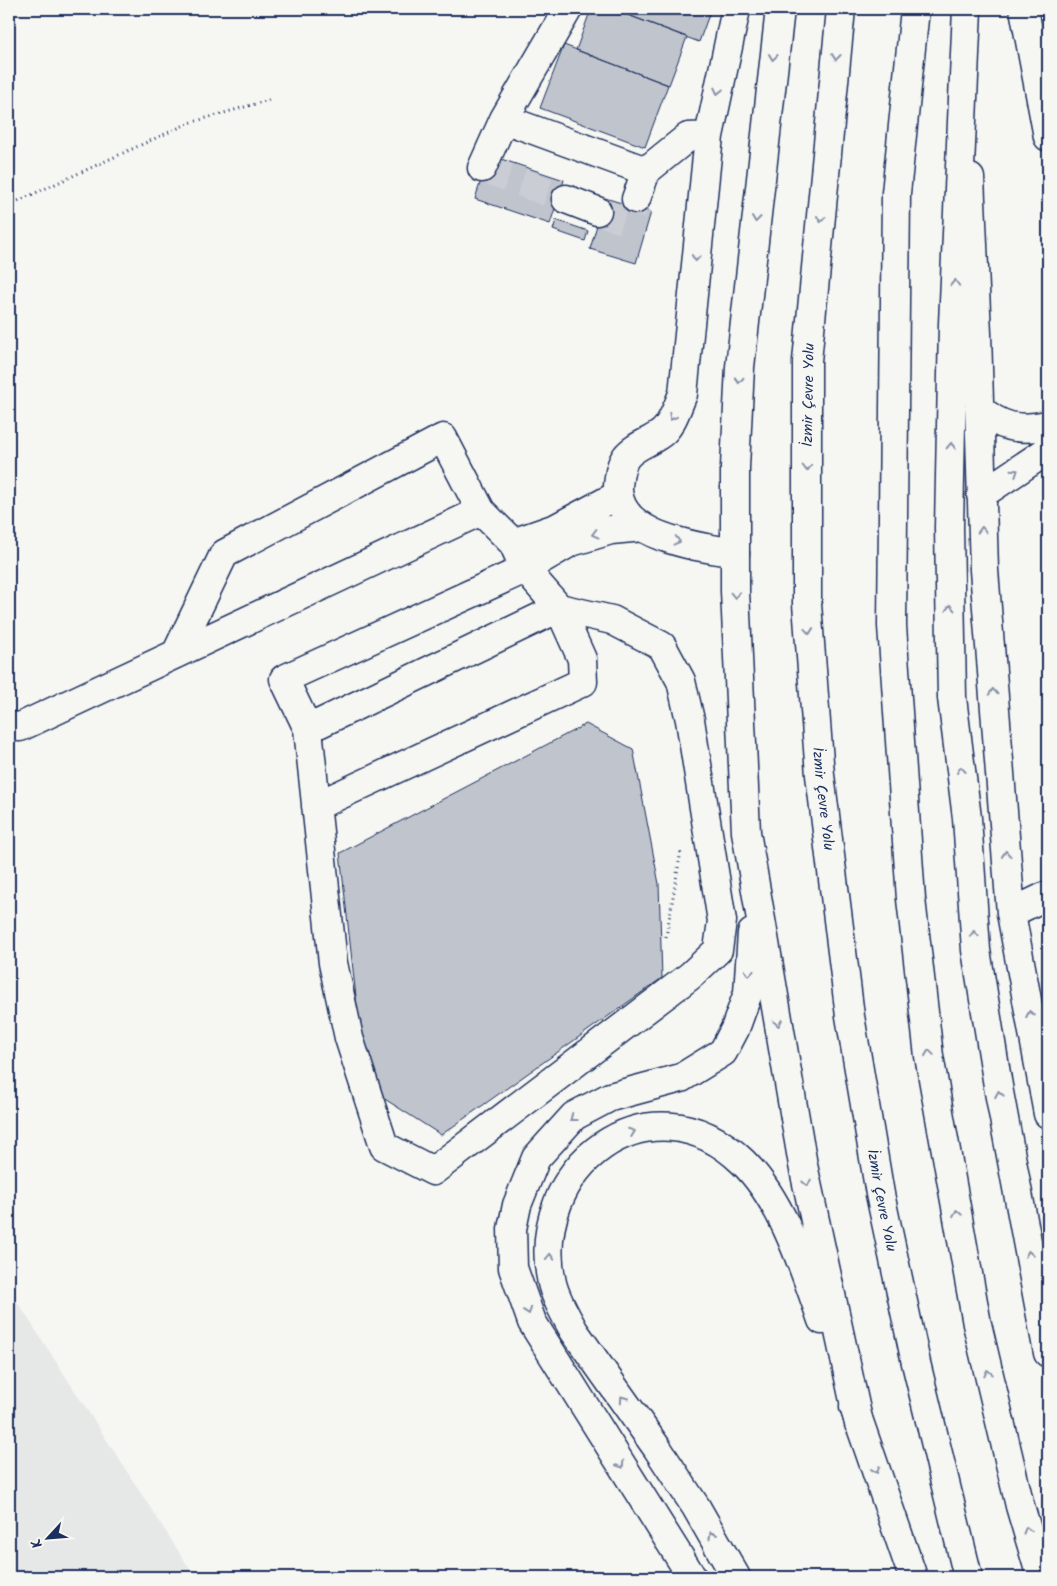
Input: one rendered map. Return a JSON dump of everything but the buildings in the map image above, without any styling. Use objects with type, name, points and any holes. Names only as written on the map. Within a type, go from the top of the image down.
[{"type":"main road","points":[[482,168],[504,119],[568,9]]},
{"type":"main road","points":[[735,553],[658,536],[628,515],[618,494],[619,476],[626,457],[664,431],[683,394],[709,136],[736,9]]},
{"type":"main road","points":[[780,9],[740,367],[735,467],[734,591],[746,832],[803,1165],[860,1424]]},
{"type":"main road","name":"İzmir Çevre Yolu","points":[[841,9],[807,361],[807,604],[817,727],[850,1016],[880,1194],[916,1363],[968,1577]]},
{"type":"main road","points":[[915,9],[896,193],[892,626],[911,899],[929,1056],[977,1324],[1020,1506],[1041,1577]]},
{"type":"main road","points":[[967,9],[953,324],[950,460],[952,698],[967,818],[976,950],[999,1092],[1048,1354]]},
{"type":"main road","points":[[1024,9],[1048,138]]},
{"type":"main road","points":[[964,65],[984,570],[1011,913],[1048,1114]]},
{"type":"main road","points":[[504,119],[646,171]]},
{"type":"main road","points":[[636,199],[646,171],[688,138],[709,136]]},
{"type":"main road","points":[[566,198],[597,211]]},
{"type":"main road","points":[[979,408],[990,419],[1004,426],[1022,429],[1048,425]]},
{"type":"main road","points":[[176,654],[224,554],[443,438],[481,512],[513,543],[525,569],[559,608],[582,658],[583,682],[316,806]]},
{"type":"main road","points":[[981,495],[1048,450]]},
{"type":"main road","points":[[513,543],[556,528],[618,494]]},
{"type":"main road","points":[[9,726],[20,727],[481,512]]},
{"type":"main road","points":[[308,729],[559,608],[612,620],[662,646],[681,681],[690,720],[722,921],[718,950],[690,976],[433,1170],[384,1146],[355,1056],[333,963],[308,729],[284,679],[525,569],[557,548],[578,539],[610,530],[643,527]]},
{"type":"main road","points":[[692,1577],[532,1322],[513,1268],[512,1229],[517,1205],[536,1158],[574,1116],[610,1098],[681,1078],[723,1052],[736,1029],[748,993],[755,889]]},
{"type":"main road","points":[[1011,913],[1048,894]]},
{"type":"main road","points":[[736,1577],[696,1507],[657,1448],[574,1331],[552,1284],[549,1264],[552,1217],[564,1189],[581,1164],[610,1140],[645,1127],[684,1127],[716,1141],[744,1163],[772,1201],[797,1250],[913,1577]]},
{"type":"path","points":[[9,205],[189,123],[269,100]]},
{"type":"path","points":[[666,937],[682,850]]},
{"type":"shaded area","points":[[9,1289],[195,1577],[9,1577]]},
{"type":"tunnel","points":[[482,168],[566,199]]},
{"type":"tunnel","points":[[597,211],[629,222],[636,199]]}]
